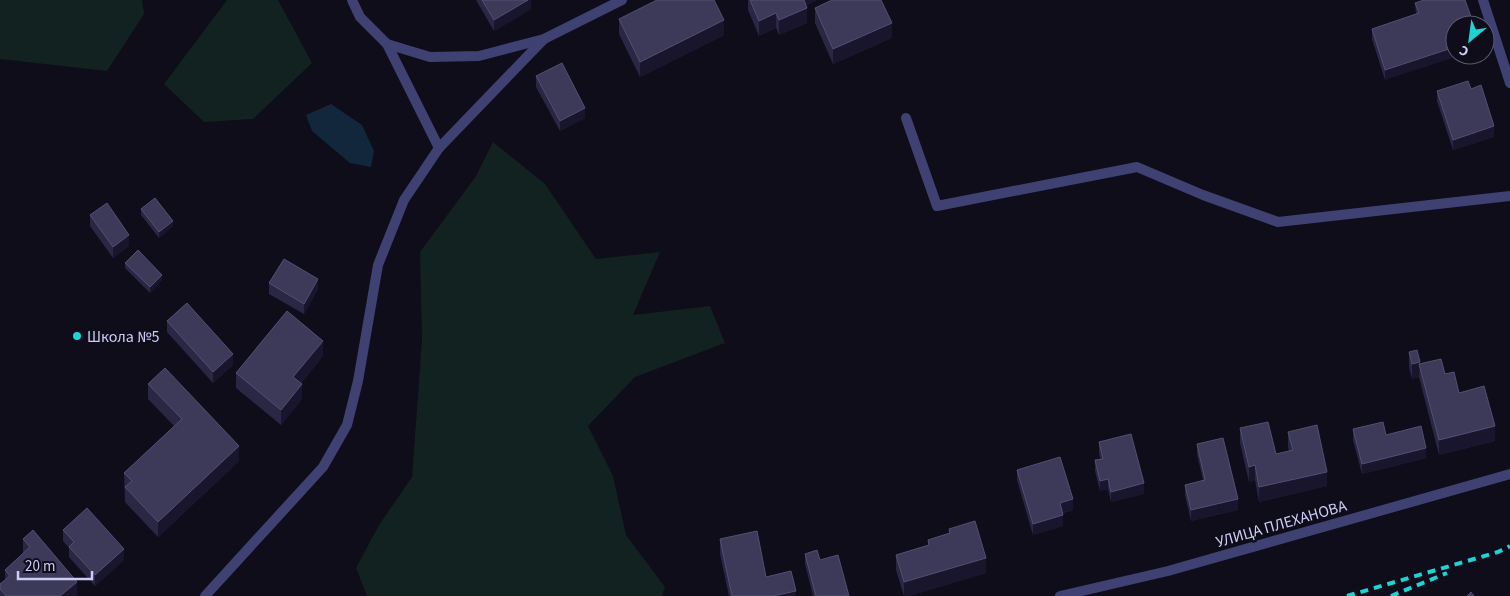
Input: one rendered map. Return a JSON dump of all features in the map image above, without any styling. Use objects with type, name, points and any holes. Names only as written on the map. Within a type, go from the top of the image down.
[{"type":"street","points":[[352,0],[360,17],[387,44],[439,148]]},
{"type":"street","points":[[387,44],[430,57],[478,56],[544,39],[622,0]]},
{"type":"street","points":[[1483,0],[1510,83]]},
{"type":"street","points":[[205,596],[323,467],[347,425],[358,381],[378,265],[404,200],[439,148],[544,39]]},
{"type":"street","points":[[906,118],[938,206],[1137,168],[1203,195],[1278,222],[1510,196]]},
{"type":"street","name":"УЛИЦА ПЛЕХАНОВА","points":[[1060,596],[1168,570],[1510,474]]},
{"type":"shaded area","points":[[0,0],[142,0],[144,14],[107,71],[0,59]]},
{"type":"shaded area","points":[[227,0],[278,0],[312,63],[253,119],[204,122],[164,84]]},
{"type":"shaded area","points":[[493,142],[545,184],[596,259],[660,252],[633,315],[710,306],[725,343],[635,377],[588,426],[613,476],[626,535],[665,587],[662,596],[367,596],[356,568],[379,525],[412,477],[422,340],[420,252],[476,176]]},
{"type":"water","points":[[331,104],[362,125],[374,151],[371,167],[350,163],[312,131],[306,115]]},
{"type":"building","points":[[482,0],[528,0],[494,20]]},
{"type":"building","points":[[657,0],[714,0],[724,20],[640,62],[619,19]]},
{"type":"building","points":[[750,0],[804,0],[807,8],[779,20],[776,13],[759,21]]},
{"type":"building","points":[[832,0],[881,0],[892,23],[833,49],[815,8]]},
{"type":"building","points":[[1424,0],[1465,0],[1470,15],[1445,15],[1445,50],[1385,70],[1372,29],[1419,13],[1415,3]]},
{"type":"building","points":[[562,63],[585,108],[560,121],[536,76]]},
{"type":"building","points":[[1468,81],[1471,89],[1481,85],[1494,126],[1453,140],[1437,91]]},
{"type":"building","points":[[155,198],[173,221],[159,232],[141,209]]},
{"type":"building","points":[[107,203],[129,235],[113,247],[90,215]]},
{"type":"building","points":[[138,250],[162,275],[150,287],[125,263]]},
{"type":"building","points":[[284,259],[318,279],[304,304],[269,283]]},
{"type":"building","points":[[187,303],[233,354],[213,372],[167,321]]},
{"type":"building","points":[[287,311],[323,341],[293,377],[302,384],[281,410],[236,373]]},
{"type":"building","points":[[1417,350],[1420,362],[1412,364],[1409,352]]},
{"type":"building","points":[[1441,359],[1445,374],[1454,372],[1459,393],[1484,386],[1495,426],[1439,440],[1419,364]]},
{"type":"building","points":[[165,368],[239,446],[158,522],[125,487],[132,481],[124,473],[182,419],[148,384]]},
{"type":"building","points":[[1268,422],[1276,454],[1293,450],[1288,432],[1317,425],[1327,472],[1259,487],[1255,465],[1249,467],[1240,428]]},
{"type":"building","points":[[1383,422],[1386,435],[1421,426],[1426,448],[1362,464],[1353,429]]},
{"type":"building","points":[[1131,434],[1144,483],[1111,492],[1108,479],[1100,481],[1095,460],[1103,459],[1099,442]]},
{"type":"building","points":[[1223,438],[1238,499],[1191,510],[1185,485],[1205,480],[1197,444]]},
{"type":"building","points":[[1060,457],[1073,499],[1060,503],[1063,515],[1033,524],[1017,470]]},
{"type":"building","points":[[87,508],[124,549],[95,575],[69,547],[74,542],[63,530]]},
{"type":"building","points":[[975,521],[986,558],[904,582],[896,555],[929,545],[928,540],[950,533],[949,529]]},
{"type":"building","points":[[33,530],[77,582],[60,596],[6,596],[0,589],[0,584],[10,576],[5,570],[30,547],[23,539]]},
{"type":"building","points":[[757,531],[766,577],[791,571],[796,591],[773,596],[732,596],[720,539]]},
{"type":"building","points":[[817,550],[820,560],[838,555],[849,596],[816,596],[805,554]]},
{"type":"railway","points":[[1347,596],[1498,552],[1510,546]]},
{"type":"railway","points":[[1391,596],[1447,573]]},
{"type":"place","name":"Школа №5","points":[[77,336]]}]
